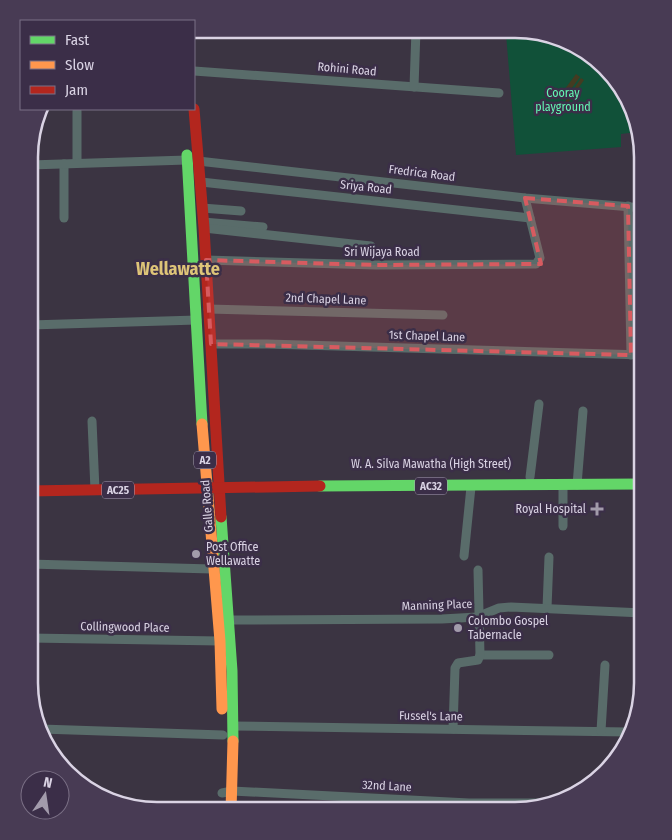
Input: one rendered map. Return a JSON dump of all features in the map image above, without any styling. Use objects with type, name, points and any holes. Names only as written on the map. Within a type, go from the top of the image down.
[{"type":"main road","name":"Galle Road","points":[[184,110],[192,160],[200,182],[204,225],[219,483],[230,620],[233,726],[227,792],[224,802]]},
{"type":"main road","name":"Galle Road","points":[[194,110],[192,160],[197,320],[212,569],[220,640],[223,735],[229,802]]},
{"type":"main road","name":"W. A. Silva Mawatha (High Street)","points":[[219,483],[530,477],[634,484]]},
{"type":"main road","name":"W. A. Silva Mawatha (High Street)","points":[[219,483],[471,487],[563,485],[577,481],[634,477]]},
{"type":"main road","points":[[207,483],[219,483]]},
{"type":"main road","name":"AC25","points":[[38,491],[95,490],[207,483]]},
{"type":"street","points":[[414,86],[416,38]]},
{"type":"street","name":"Rohini Road","points":[[195,72],[499,93]]},
{"type":"street","points":[[77,111],[78,163]]},
{"type":"street","name":"Fredrica Road","points":[[38,164],[192,160],[525,198],[634,207]]},
{"type":"street","points":[[64,164],[64,218]]},
{"type":"street","name":"Sriya Road","points":[[200,182],[530,218]]},
{"type":"street","points":[[525,198],[530,218]]},
{"type":"street","points":[[628,206],[631,355]]},
{"type":"street","points":[[202,208],[241,211]]},
{"type":"street","name":"Sri Wijaya Road","points":[[206,260],[376,265],[536,264],[540,258],[539,244],[530,218]]},
{"type":"street","points":[[204,225],[263,226]]},
{"type":"street","points":[[204,225],[372,246]]},
{"type":"street","name":"2nd Chapel Lane","points":[[208,309],[443,314]]},
{"type":"street","points":[[38,325],[197,320]]},
{"type":"street","name":"1st Chapel Lane","points":[[210,344],[631,355]]},
{"type":"street","points":[[530,477],[538,404]]},
{"type":"street","points":[[577,481],[583,411]]},
{"type":"street","points":[[92,421],[95,490]]},
{"type":"street","points":[[563,485],[563,526]]},
{"type":"street","points":[[464,556],[471,487]]},
{"type":"street","points":[[547,608],[549,557]]},
{"type":"street","points":[[38,564],[212,569]]},
{"type":"street","points":[[453,729],[455,668],[458,663],[478,660],[480,655],[477,617],[478,570]]},
{"type":"street","name":"Manning Place","points":[[230,620],[477,617],[500,608],[547,608],[634,613]]},
{"type":"street","name":"Collingwood Place","points":[[38,638],[220,640]]},
{"type":"street","points":[[480,655],[549,655]]},
{"type":"street","points":[[601,731],[605,665]]},
{"type":"street","name":"Fussel's Lane","points":[[233,726],[624,732]]},
{"type":"street","points":[[47,729],[223,735]]},
{"type":"street","name":"32nd Lane","points":[[227,792],[447,802]]},
{"type":"highlighted area","points":[[525,198],[628,206],[631,355],[211,344],[206,260],[376,265],[541,264]]},
{"type":"green space","name":"Cooray playground","points":[[506,38],[531,39],[568,50],[600,72],[619,97],[631,133],[621,134],[621,147],[516,155]]},
{"type":"sand","points":[[576,74],[580,77],[563,100],[559,97]]},
{"type":"sand","points":[[581,78],[584,80],[568,103],[565,102]]},
{"type":"traffic: fast","points":[[187,155],[202,424]]},
{"type":"traffic: fast","points":[[320,486],[634,484]]},
{"type":"traffic: fast","points":[[221,517],[232,671],[233,741]]},
{"type":"traffic: slow","points":[[202,424],[220,641],[222,709]]},
{"type":"traffic: slow","points":[[231,802],[233,741]]},
{"type":"traffic: jam","points":[[194,110],[204,228],[221,517]]},
{"type":"traffic: jam","points":[[38,491],[320,486]]},
{"type":"place","name":"Royal Hospital","points":[[597,509]]},
{"type":"place","name":"Post Office Wellawatte","points":[[196,554]]},
{"type":"place","name":"Colombo Gospel Tabernacle","points":[[458,628]]},
{"type":"district","name":"Wellawatte","points":[[178,269]]}]
